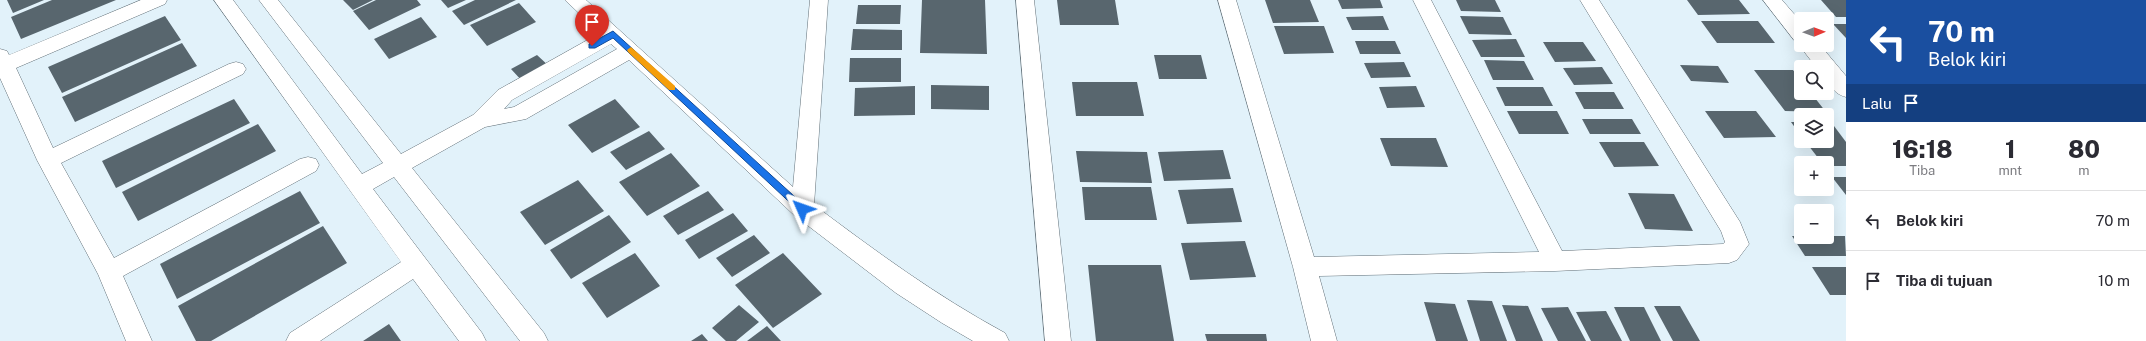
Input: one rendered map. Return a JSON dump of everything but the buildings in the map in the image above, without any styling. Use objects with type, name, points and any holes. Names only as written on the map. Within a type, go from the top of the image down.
[{"type":"street","points":[[139,341],[110,272],[48,160],[2,60],[158,0]]},
{"type":"street","points":[[223,0],[358,187],[417,264],[473,341]]},
{"type":"street","points":[[268,0],[535,341]]},
{"type":"street","points":[[574,0],[613,34],[802,209],[905,286],[951,316],[996,341]]},
{"type":"street","points":[[802,209],[819,0]]},
{"type":"street","points":[[1025,0],[1058,341]]},
{"type":"street","points":[[1227,0],[1306,267],[1324,341]]},
{"type":"street","points":[[1422,0],[1555,261]]},
{"type":"street","points":[[1306,267],[1555,261],[1729,253],[1737,244],[1732,229],[1590,0]]},
{"type":"street","points":[[1772,0],[1794,27]]},
{"type":"street","points":[[358,187],[480,120],[506,95],[613,34]]},
{"type":"street","points":[[480,120],[519,114],[630,50]]},
{"type":"street","points":[[1815,52],[1821,60]]},
{"type":"street","points":[[48,160],[236,69]]},
{"type":"street","points":[[1834,75],[1846,90]]},
{"type":"street","points":[[110,272],[308,165]]},
{"type":"street","points":[[299,341],[417,264]]},
{"type":"slow traffic","points":[[631,50],[672,88]]},
{"type":"route","points":[[592,46],[613,34],[802,209]]}]
